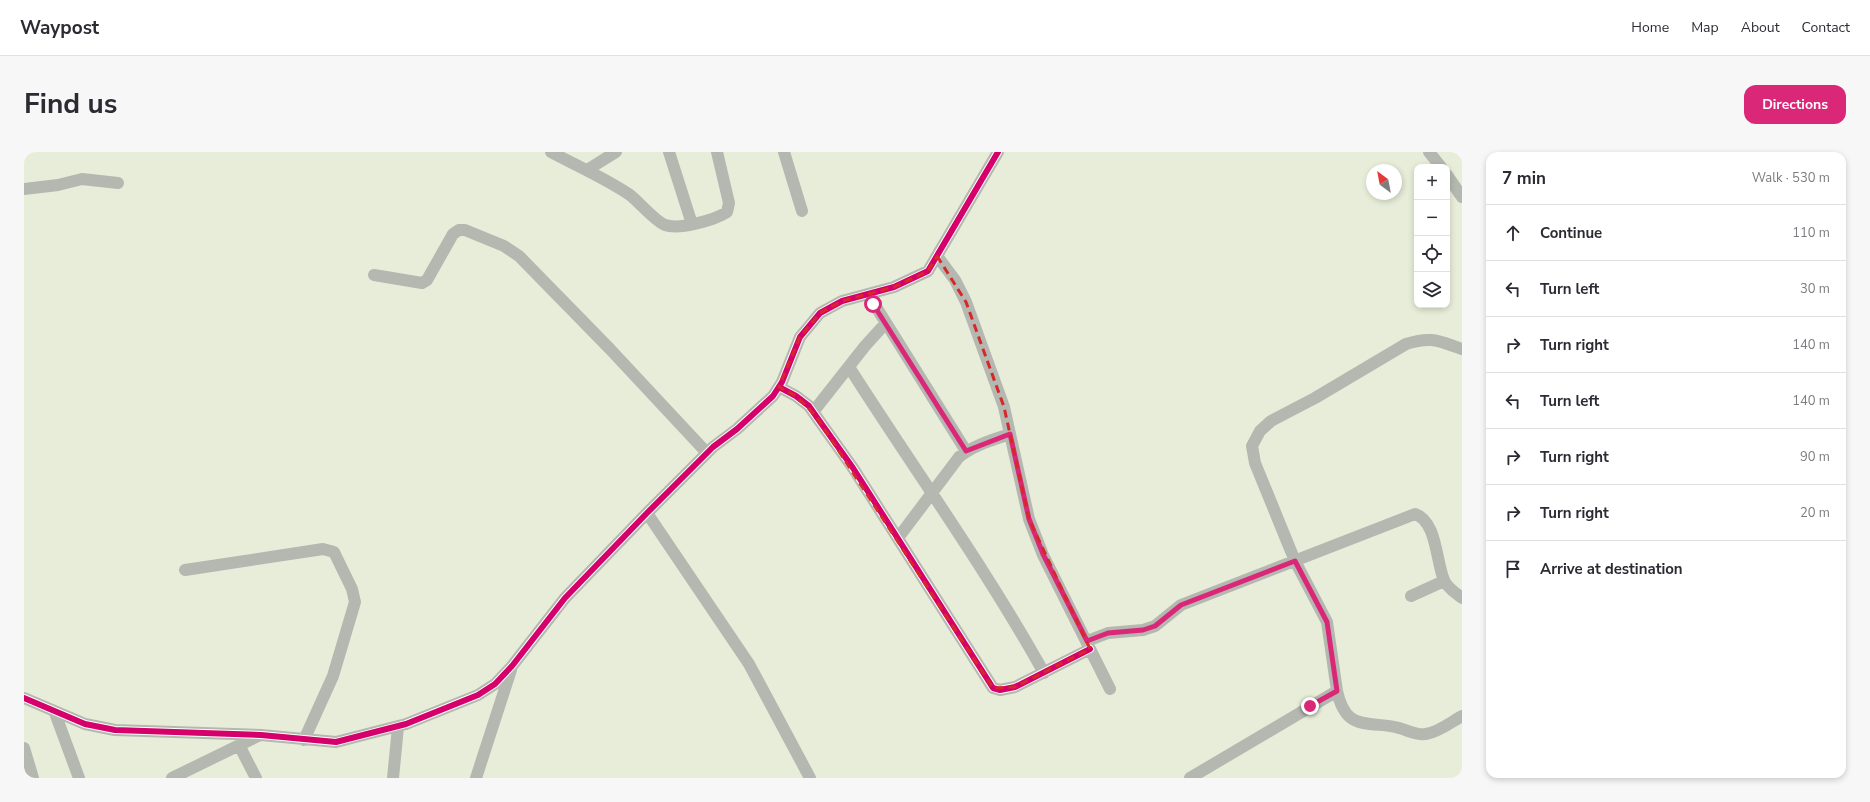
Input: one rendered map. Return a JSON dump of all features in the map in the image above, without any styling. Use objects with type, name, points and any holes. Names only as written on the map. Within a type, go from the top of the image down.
[{"type":"street","points":[[551,152],[587,170],[630,196],[665,225],[676,226],[692,224],[723,214],[729,208],[717,152]]},
{"type":"street","points":[[587,170],[616,152]]},
{"type":"street","points":[[669,152],[692,224]]},
{"type":"street","points":[[784,152],[802,211]]},
{"type":"street","points":[[24,698],[55,713],[85,724],[115,730],[261,735],[336,742],[398,726],[478,695],[495,684],[512,666],[565,598],[707,453],[755,414],[773,396],[793,358],[800,337],[820,314],[833,305],[894,287],[928,271],[998,152]]},
{"type":"street","points":[[1429,152],[1439,164]]},
{"type":"street","points":[[24,189],[58,185],[82,179],[118,183]]},
{"type":"street","points":[[1450,179],[1462,197]]},
{"type":"street","points":[[374,275],[422,283],[427,280],[454,234],[459,230],[465,230],[504,246],[519,256],[609,348],[707,453]]},
{"type":"street","points":[[937,256],[955,280],[966,302],[1004,407],[1029,519],[1043,554],[1110,689]]},
{"type":"street","points":[[868,294],[885,324],[966,451]]},
{"type":"street","points":[[813,412],[885,324]]},
{"type":"street","points":[[1462,349],[1434,340],[1423,339],[1406,344],[1315,398],[1271,421],[1260,431],[1252,446],[1255,463],[1295,561],[1327,622],[1337,691],[1339,700],[1347,715],[1352,719],[1396,727],[1421,735],[1438,730],[1462,716]]},
{"type":"street","points":[[849,367],[931,494],[963,538],[1044,673]]},
{"type":"street","points":[[779,387],[796,396],[809,406],[898,538],[993,688],[1007,690],[1044,673],[1108,633],[1143,630],[1155,626],[1181,605],[1415,514],[1421,516],[1429,526],[1444,581],[1459,592]]},
{"type":"street","points":[[898,538],[959,457],[966,451],[1010,434]]},
{"type":"street","points":[[647,514],[749,664],[810,778]]},
{"type":"street","points":[[185,570],[323,549],[334,552],[352,589],[355,602],[333,676],[304,740]]},
{"type":"street","points":[[1411,596],[1444,581]]},
{"type":"street","points":[[476,778],[512,666]]},
{"type":"street","points":[[1190,778],[1337,691]]},
{"type":"street","points":[[55,713],[79,778]]},
{"type":"street","points":[[393,778],[398,726]]},
{"type":"street","points":[[172,778],[191,774],[239,745],[261,735]]},
{"type":"street","points":[[239,745],[256,778]]},
{"type":"street","points":[[24,748],[33,778]]},
{"type":"highlighted area","points":[[937,256],[966,302],[1004,407],[1029,519],[1090,649],[1015,687],[993,688],[816,416],[796,396],[779,387],[800,337],[820,313],[842,301],[894,287],[920,275],[928,271]]},
{"type":"cycle path","points":[[24,698],[85,724],[115,730],[261,735],[336,742],[406,724],[478,695],[495,684],[512,666],[565,598],[647,513],[713,447],[737,429],[773,396],[782,382],[800,337],[820,313],[842,301],[894,287],[928,271],[998,152]]},
{"type":"cycle path","points":[[779,387],[796,396],[809,406],[853,468],[993,688],[1000,690],[1015,687],[1090,649]]},
{"type":"route","points":[[873,304],[966,451],[1010,434],[1029,519],[1043,554],[1087,641],[1108,633],[1143,630],[1155,626],[1181,605],[1295,561],[1327,622],[1337,691],[1310,706]]}]
